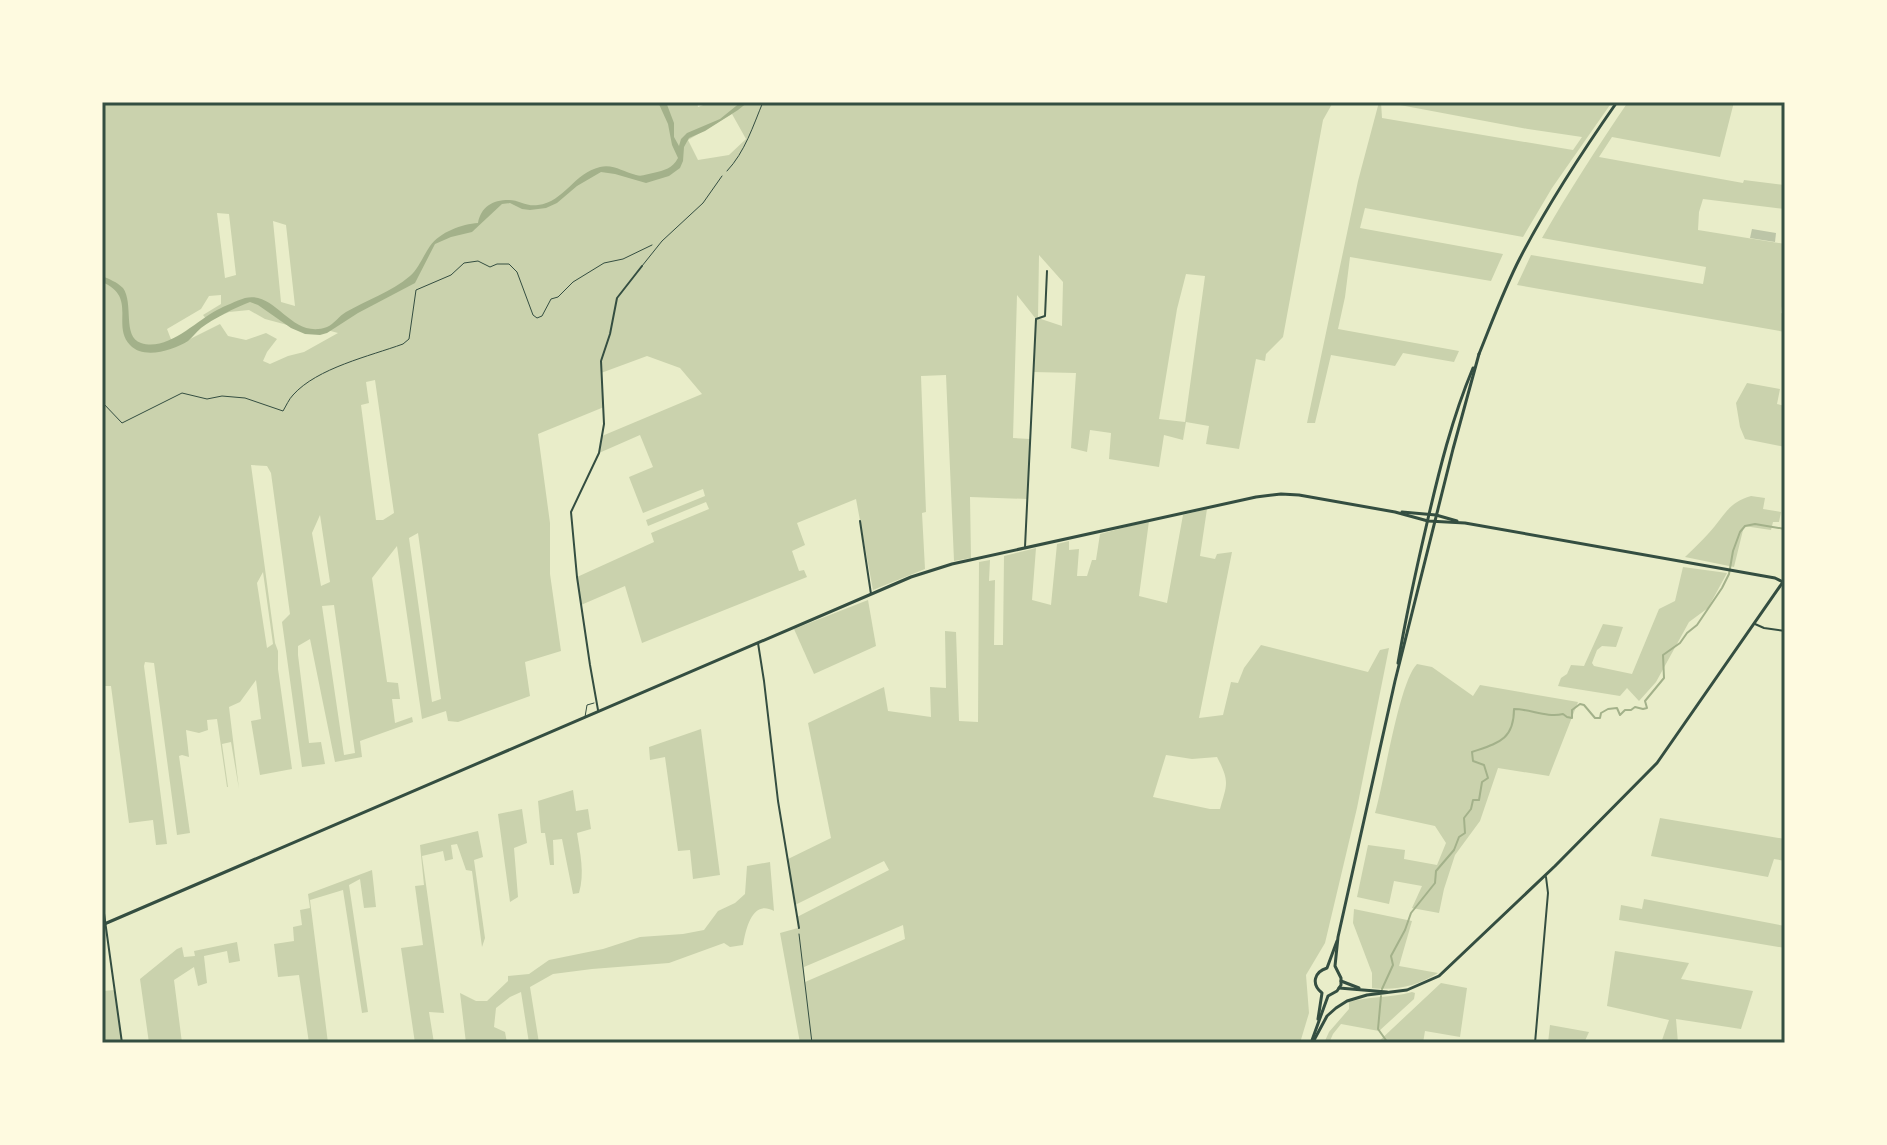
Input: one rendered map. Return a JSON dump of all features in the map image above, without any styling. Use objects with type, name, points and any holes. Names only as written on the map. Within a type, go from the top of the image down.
[{"type":"street","points":[[1327,968],[1338,937],[1429,514],[1456,414],[1518,261],[1571,170],[1617,102]]},
{"type":"street","points":[[599,712],[577,577],[571,512],[599,453],[604,424],[601,361],[617,298],[642,266]]},
{"type":"street","points":[[1025,548],[1036,319],[1045,316],[1047,271]]},
{"type":"street","points":[[1395,681],[1479,354]]},
{"type":"street","points":[[104,924],[936,568],[1263,496],[1299,495],[1397,512],[1436,515],[1465,523],[1784,580],[1657,763],[1545,876],[1439,976],[1410,989],[1355,998],[1327,1016],[1311,1043]]},
{"type":"street","points":[[1397,512],[1434,522],[1465,523]]},
{"type":"street","points":[[860,521],[871,595]]},
{"type":"street","points":[[1754,623],[1785,631]]},
{"type":"street","points":[[757,642],[799,928]]},
{"type":"street","points":[[1535,1043],[1548,888],[1545,876]]},
{"type":"street","points":[[102,899],[122,1043]]},
{"type":"street","points":[[1335,970],[1338,937]]},
{"type":"street","points":[[1329,994],[1322,993],[1316,987],[1315,978],[1320,971],[1327,968],[1335,970],[1340,975],[1339,988]]},
{"type":"street","points":[[1341,981],[1381,993]]},
{"type":"street","points":[[1311,1043],[1329,994],[1339,988],[1363,989]]},
{"type":"street","points":[[1317,1026],[1322,993]]},
{"type":"lane","points":[[642,266],[662,241],[703,203],[722,176]]},
{"type":"lane","points":[[585,717],[587,705],[596,703]]},
{"type":"path","points":[[722,176],[744,148],[763,102]]},
{"type":"path","points":[[102,402],[122,423],[182,393],[207,399],[222,396],[245,398],[283,411],[292,395],[314,378],[403,344],[409,339],[416,290],[451,275],[464,263],[478,261],[490,267],[509,264],[517,272],[533,315],[537,318],[542,316],[551,299],[558,297],[573,282],[604,263],[623,259],[650,245]]},
{"type":"path","points":[[799,928],[812,1043]]},
{"type":"shaded area","points":[[102,102],[697,102],[698,107],[711,102],[1346,102],[1332,104],[1323,120],[1283,337],[1266,354],[1265,361],[1256,359],[1239,449],[1206,444],[1209,426],[1186,422],[1183,440],[1164,435],[1159,467],[1109,459],[1111,433],[1090,430],[1087,452],[1071,448],[1076,373],[1033,372],[1036,319],[1017,295],[1013,438],[1030,439],[1027,499],[970,497],[971,558],[954,561],[946,375],[921,376],[925,569],[873,590],[856,499],[797,523],[805,545],[792,551],[799,571],[804,570],[807,577],[642,643],[625,586],[581,605],[577,577],[654,542],[651,533],[709,509],[706,502],[648,526],[646,520],[705,496],[703,489],[643,513],[629,477],[653,467],[640,435],[599,453],[602,436],[702,394],[680,368],[647,356],[601,373],[604,407],[538,434],[550,523],[550,574],[561,651],[525,662],[530,696],[458,722],[448,721],[446,711],[422,719],[397,546],[372,578],[387,682],[398,683],[400,699],[392,699],[395,723],[412,717],[413,722],[360,741],[362,757],[335,762],[310,639],[298,646],[298,655],[309,743],[321,742],[325,764],[302,767],[282,622],[290,614],[271,473],[267,466],[251,465],[292,769],[260,775],[251,721],[261,719],[256,680],[240,702],[229,707],[239,789],[231,742],[222,744],[227,787],[217,719],[207,720],[208,730],[199,733],[186,730],[189,757],[179,756],[190,833],[177,835],[154,663],[145,662],[167,844],[156,845],[153,820],[129,823],[111,686],[102,686]],"holes":[[[732,114],[746,139],[729,155],[698,160],[688,140]],[[217,213],[229,214],[236,275],[225,278]],[[273,221],[286,225],[295,306],[281,302]],[[1039,255],[1063,282],[1062,326],[1038,318]],[[1186,274],[1205,276],[1185,422],[1159,419],[1177,309]],[[221,295],[221,304],[203,315],[208,321],[229,312],[249,310],[265,319],[306,330],[338,333],[304,352],[270,364],[263,361],[277,339],[266,333],[246,340],[228,336],[220,324],[174,347],[167,329],[201,309],[209,296]],[[375,380],[394,513],[383,520],[376,520],[361,405],[369,403],[366,382]],[[320,515],[330,582],[321,586],[312,533]],[[418,533],[441,699],[432,702],[409,538]],[[263,572],[273,644],[267,648],[257,583]],[[334,605],[355,753],[344,755],[322,606]]]},
{"type":"shaded area","points":[[658,102],[666,102],[679,146],[687,133],[720,119],[741,102],[748,102],[689,138],[680,168],[669,176],[646,183],[601,172],[546,208],[530,210],[510,203],[502,204],[472,232],[435,244],[415,283],[327,333],[305,334],[250,302],[212,321],[182,344],[159,352],[143,352],[130,345],[125,337],[119,295],[102,282],[102,276],[123,288],[132,334],[135,340],[151,345],[181,334],[217,310],[245,298],[256,297],[266,301],[303,327],[327,327],[346,312],[403,282],[416,269],[434,241],[452,230],[478,223],[485,209],[497,201],[534,205],[547,203],[583,175],[605,166],[640,176],[671,167],[678,158]]},
{"type":"shaded area","points":[[1379,102],[1382,118],[1573,150],[1582,137],[1384,102],[1612,102],[1552,188],[1523,237],[1365,208],[1360,228],[1503,254],[1491,281],[1350,257],[1338,329],[1459,351],[1454,362],[1403,353],[1395,366],[1331,355],[1315,423],[1307,423],[1358,181]]},
{"type":"shaded area","points":[[1628,102],[1734,102],[1720,157],[1612,137],[1599,157],[1743,183],[1744,180],[1785,185],[1785,209],[1703,199],[1698,230],[1785,244],[1785,299],[1781,313],[1785,314],[1785,332],[1517,285],[1531,255],[1703,284],[1706,267],[1542,238]]},
{"type":"shaded area","points":[[1747,383],[1780,389],[1777,404],[1785,406],[1785,447],[1745,439],[1736,403]]},
{"type":"shaded area","points":[[1751,496],[1765,498],[1763,509],[1781,512],[1779,522],[1773,522],[1771,530],[1744,526],[1734,567],[1685,557],[1731,507]]},
{"type":"shaded area","points":[[1207,509],[1200,556],[1215,559],[1217,554],[1232,552],[1199,718],[1223,715],[1231,682],[1238,683],[1244,668],[1261,645],[1368,672],[1380,650],[1389,648],[1357,808],[1325,943],[1306,975],[1309,1013],[1300,1043],[800,1043],[780,933],[798,928],[797,917],[889,870],[884,861],[795,905],[788,859],[831,838],[808,723],[884,687],[888,711],[931,717],[930,687],[946,688],[945,631],[956,632],[959,721],[978,722],[979,562],[990,560],[989,581],[995,580],[994,645],[1003,645],[1004,556],[1036,548],[1032,600],[1051,605],[1057,544],[1069,541],[1069,550],[1079,549],[1077,576],[1087,576],[1092,560],[1096,560],[1100,534],[1149,521],[1139,596],[1167,603],[1183,515]],"holes":[[[1166,755],[1192,759],[1217,757],[1226,783],[1220,809],[1153,797]],[[903,925],[905,939],[805,982],[804,967]]]},
{"type":"shaded area","points":[[1683,567],[1727,573],[1708,608],[1689,622],[1656,682],[1639,701],[1627,688],[1620,696],[1558,686],[1571,665],[1584,666],[1603,624],[1623,627],[1616,647],[1602,646],[1592,663],[1632,674],[1659,609],[1675,601]]},
{"type":"shaded area","points":[[868,600],[876,646],[814,674],[794,629]]},
{"type":"shaded area","points":[[1417,664],[1432,667],[1473,696],[1480,685],[1578,702],[1549,776],[1498,768],[1480,821],[1455,855],[1439,913],[1412,908],[1422,886],[1394,881],[1389,904],[1357,897],[1368,845],[1405,850],[1404,859],[1437,865],[1446,843],[1435,826],[1375,813],[1398,711],[1410,674]]},
{"type":"shaded area","points":[[701,729],[720,875],[693,879],[690,850],[678,851],[665,757],[650,760],[649,747]]},
{"type":"shaded area","points":[[573,790],[576,811],[588,809],[591,829],[577,833],[582,878],[579,893],[573,894],[562,839],[553,840],[554,865],[550,865],[545,833],[541,833],[538,801]]},
{"type":"shaded area","points":[[522,809],[527,843],[514,848],[518,897],[510,902],[498,814]]},
{"type":"shaded area","points":[[1660,818],[1785,839],[1785,861],[1774,859],[1768,877],[1651,856]]},
{"type":"shaded area","points":[[478,831],[483,857],[474,860],[485,938],[482,947],[472,871],[466,870],[457,844],[451,845],[453,859],[445,861],[443,851],[422,856],[444,1013],[429,1012],[434,1043],[415,1043],[401,948],[423,945],[415,886],[424,885],[420,845]]},
{"type":"shaded area","points":[[770,862],[774,911],[766,908],[755,912],[748,924],[743,945],[730,947],[724,943],[669,963],[553,974],[530,987],[539,1043],[529,1043],[521,992],[496,1008],[494,1027],[505,1032],[507,1043],[466,1043],[460,993],[476,1001],[487,1001],[508,981],[508,976],[529,974],[549,960],[603,949],[640,937],[704,930],[718,911],[745,894],[747,866]]},
{"type":"shaded area","points":[[372,870],[376,907],[364,908],[360,879],[349,885],[368,1012],[362,1013],[343,890],[310,900],[328,1043],[309,1043],[299,975],[278,977],[274,944],[294,941],[293,927],[302,925],[300,910],[310,908],[308,894]]},
{"type":"shaded area","points":[[1644,899],[1785,926],[1785,948],[1619,920],[1621,905],[1642,909]]},
{"type":"shaded area","points":[[1354,909],[1412,921],[1399,966],[1438,973],[1406,986],[1372,988],[1372,973],[1353,923]]},
{"type":"shaded area","points":[[237,942],[240,961],[229,963],[227,951],[204,956],[207,983],[198,986],[194,967],[174,980],[182,1043],[149,1043],[140,979],[182,947],[184,957],[195,956],[194,951]]},
{"type":"shaded area","points":[[1615,951],[1689,963],[1681,979],[1753,991],[1741,1029],[1676,1019],[1678,1043],[1661,1043],[1669,1020],[1607,1006]]},
{"type":"shaded area","points":[[1441,983],[1467,988],[1460,1037],[1425,1031],[1423,1043],[1377,1043]]},
{"type":"shaded area","points":[[115,990],[122,1043],[102,1043],[102,991]]},
{"type":"shaded area","points":[[1415,993],[1414,999],[1379,1031],[1341,1024],[1329,1043],[1324,1043],[1329,1032],[1349,1009],[1349,1002]]},
{"type":"shaded area","points":[[1550,1025],[1589,1032],[1584,1043],[1548,1043]]},
{"type":"building","points":[[1752,229],[1776,233],[1775,242],[1750,238]]},
{"type":"waterway","points":[[1382,989],[1393,965],[1391,956],[1411,913],[1435,883],[1436,871],[1465,833],[1464,818],[1473,800],[1479,800],[1482,782],[1488,778],[1484,765],[1473,761],[1472,752],[1497,743],[1508,734],[1514,709],[1563,714],[1572,718],[1572,710],[1580,704],[1595,718],[1600,718],[1601,713],[1608,709],[1617,708],[1620,715],[1635,707],[1647,708],[1645,701],[1664,678],[1663,655],[1697,625],[1722,588],[1740,532],[1745,526],[1755,524],[1785,529]]},
{"type":"waterway","points":[[1381,996],[1378,1029],[1388,1043]]}]
